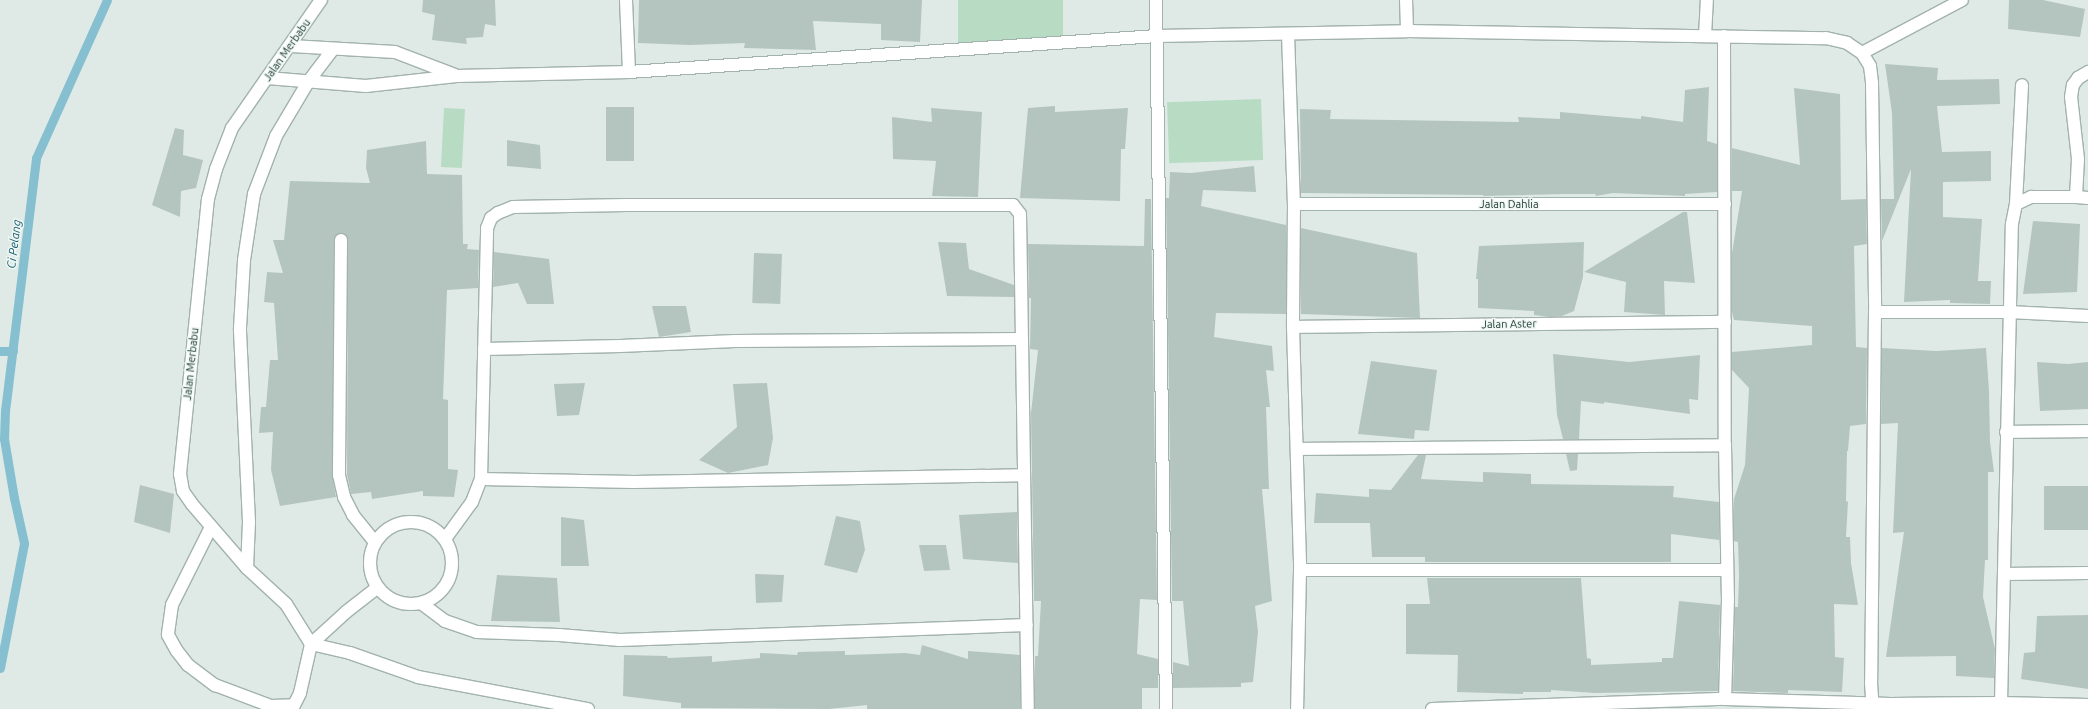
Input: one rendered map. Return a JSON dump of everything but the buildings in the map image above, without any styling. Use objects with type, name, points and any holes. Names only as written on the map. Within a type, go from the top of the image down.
[{"type":"street","name":"Jalan Merbabu","points":[[311,644],[286,604],[247,568],[183,491],[180,474],[208,199],[216,169],[232,128],[291,46],[321,0]]},
{"type":"street","points":[[626,0],[629,72]]},
{"type":"street","points":[[1156,0],[1166,709]]},
{"type":"street","points":[[1406,0],[1407,32]]},
{"type":"street","points":[[1704,36],[1708,0]]},
{"type":"street","points":[[1862,53],[1962,0]]},
{"type":"street","points":[[267,78],[366,86],[456,76],[629,72],[1157,36],[1407,32],[1826,38],[1847,43],[1862,53],[1870,66],[1872,83],[1875,312],[1871,683],[1873,706]]},
{"type":"street","points":[[1288,34],[1294,204],[1294,327],[1300,570],[1297,709]]},
{"type":"street","points":[[1724,36],[1724,445],[1727,570],[1725,699]]},
{"type":"street","points":[[291,46],[395,52],[456,76]]},
{"type":"street","points":[[247,568],[249,522],[240,328],[244,260],[254,194],[276,136],[308,82],[333,49]]},
{"type":"street","points":[[2016,204],[2031,197],[2082,198],[2072,97],[2073,85],[2078,78],[2088,72]]},
{"type":"street","points":[[2001,703],[2009,312],[2012,224],[2016,204],[2022,85]]},
{"type":"street","points":[[445,539],[472,502],[481,479],[487,228],[491,218],[498,213],[512,207],[543,206],[810,204],[1012,205],[1020,214],[1023,475],[1028,709]]},
{"type":"street","name":"Jalan Dahlia","points":[[1294,204],[1724,204]]},
{"type":"street","points":[[341,240],[339,475],[344,497],[354,515],[375,542]]},
{"type":"street","points":[[1875,312],[2009,312],[2088,316]]},
{"type":"street","name":"Jalan Aster","points":[[1294,327],[1725,322]]},
{"type":"street","points":[[484,349],[620,346],[743,341],[1021,339]]},
{"type":"street","points":[[2006,432],[2088,431]]},
{"type":"street","points":[[1298,449],[1724,445]]},
{"type":"street","points":[[481,479],[634,482],[1023,475]]},
{"type":"street","points":[[418,522],[433,528],[445,539],[452,553],[453,570],[447,584],[436,596],[421,603],[405,604],[390,599],[377,588],[371,573],[370,557],[375,542],[386,530],[401,523],[418,522]]},
{"type":"street","points":[[212,527],[172,605],[168,634],[177,651],[188,665],[215,685],[271,706],[293,707],[300,694],[311,644],[346,612],[377,588]]},
{"type":"street","points":[[1300,570],[1727,570]]},
{"type":"street","points":[[2004,574],[2088,573]]},
{"type":"street","points":[[421,603],[445,621],[477,632],[559,635],[620,640],[1027,625]]},
{"type":"street","points":[[311,644],[350,653],[418,677],[588,709]]},
{"type":"street","points":[[1432,709],[1725,699],[1873,706],[2001,703],[2017,706],[2088,705]]},
{"type":"green space","points":[[958,0],[1063,0],[1063,50],[958,50]]},
{"type":"green space","points":[[1261,99],[1263,160],[1169,163],[1167,102]]},
{"type":"green space","points":[[444,108],[465,109],[462,168],[441,167]]},
{"type":"waterway","name":"Ci Pelang","points":[[0,668],[24,543],[14,498],[4,439],[5,411],[36,158],[107,0]]},
{"type":"waterway","points":[[0,351],[13,351]]}]
